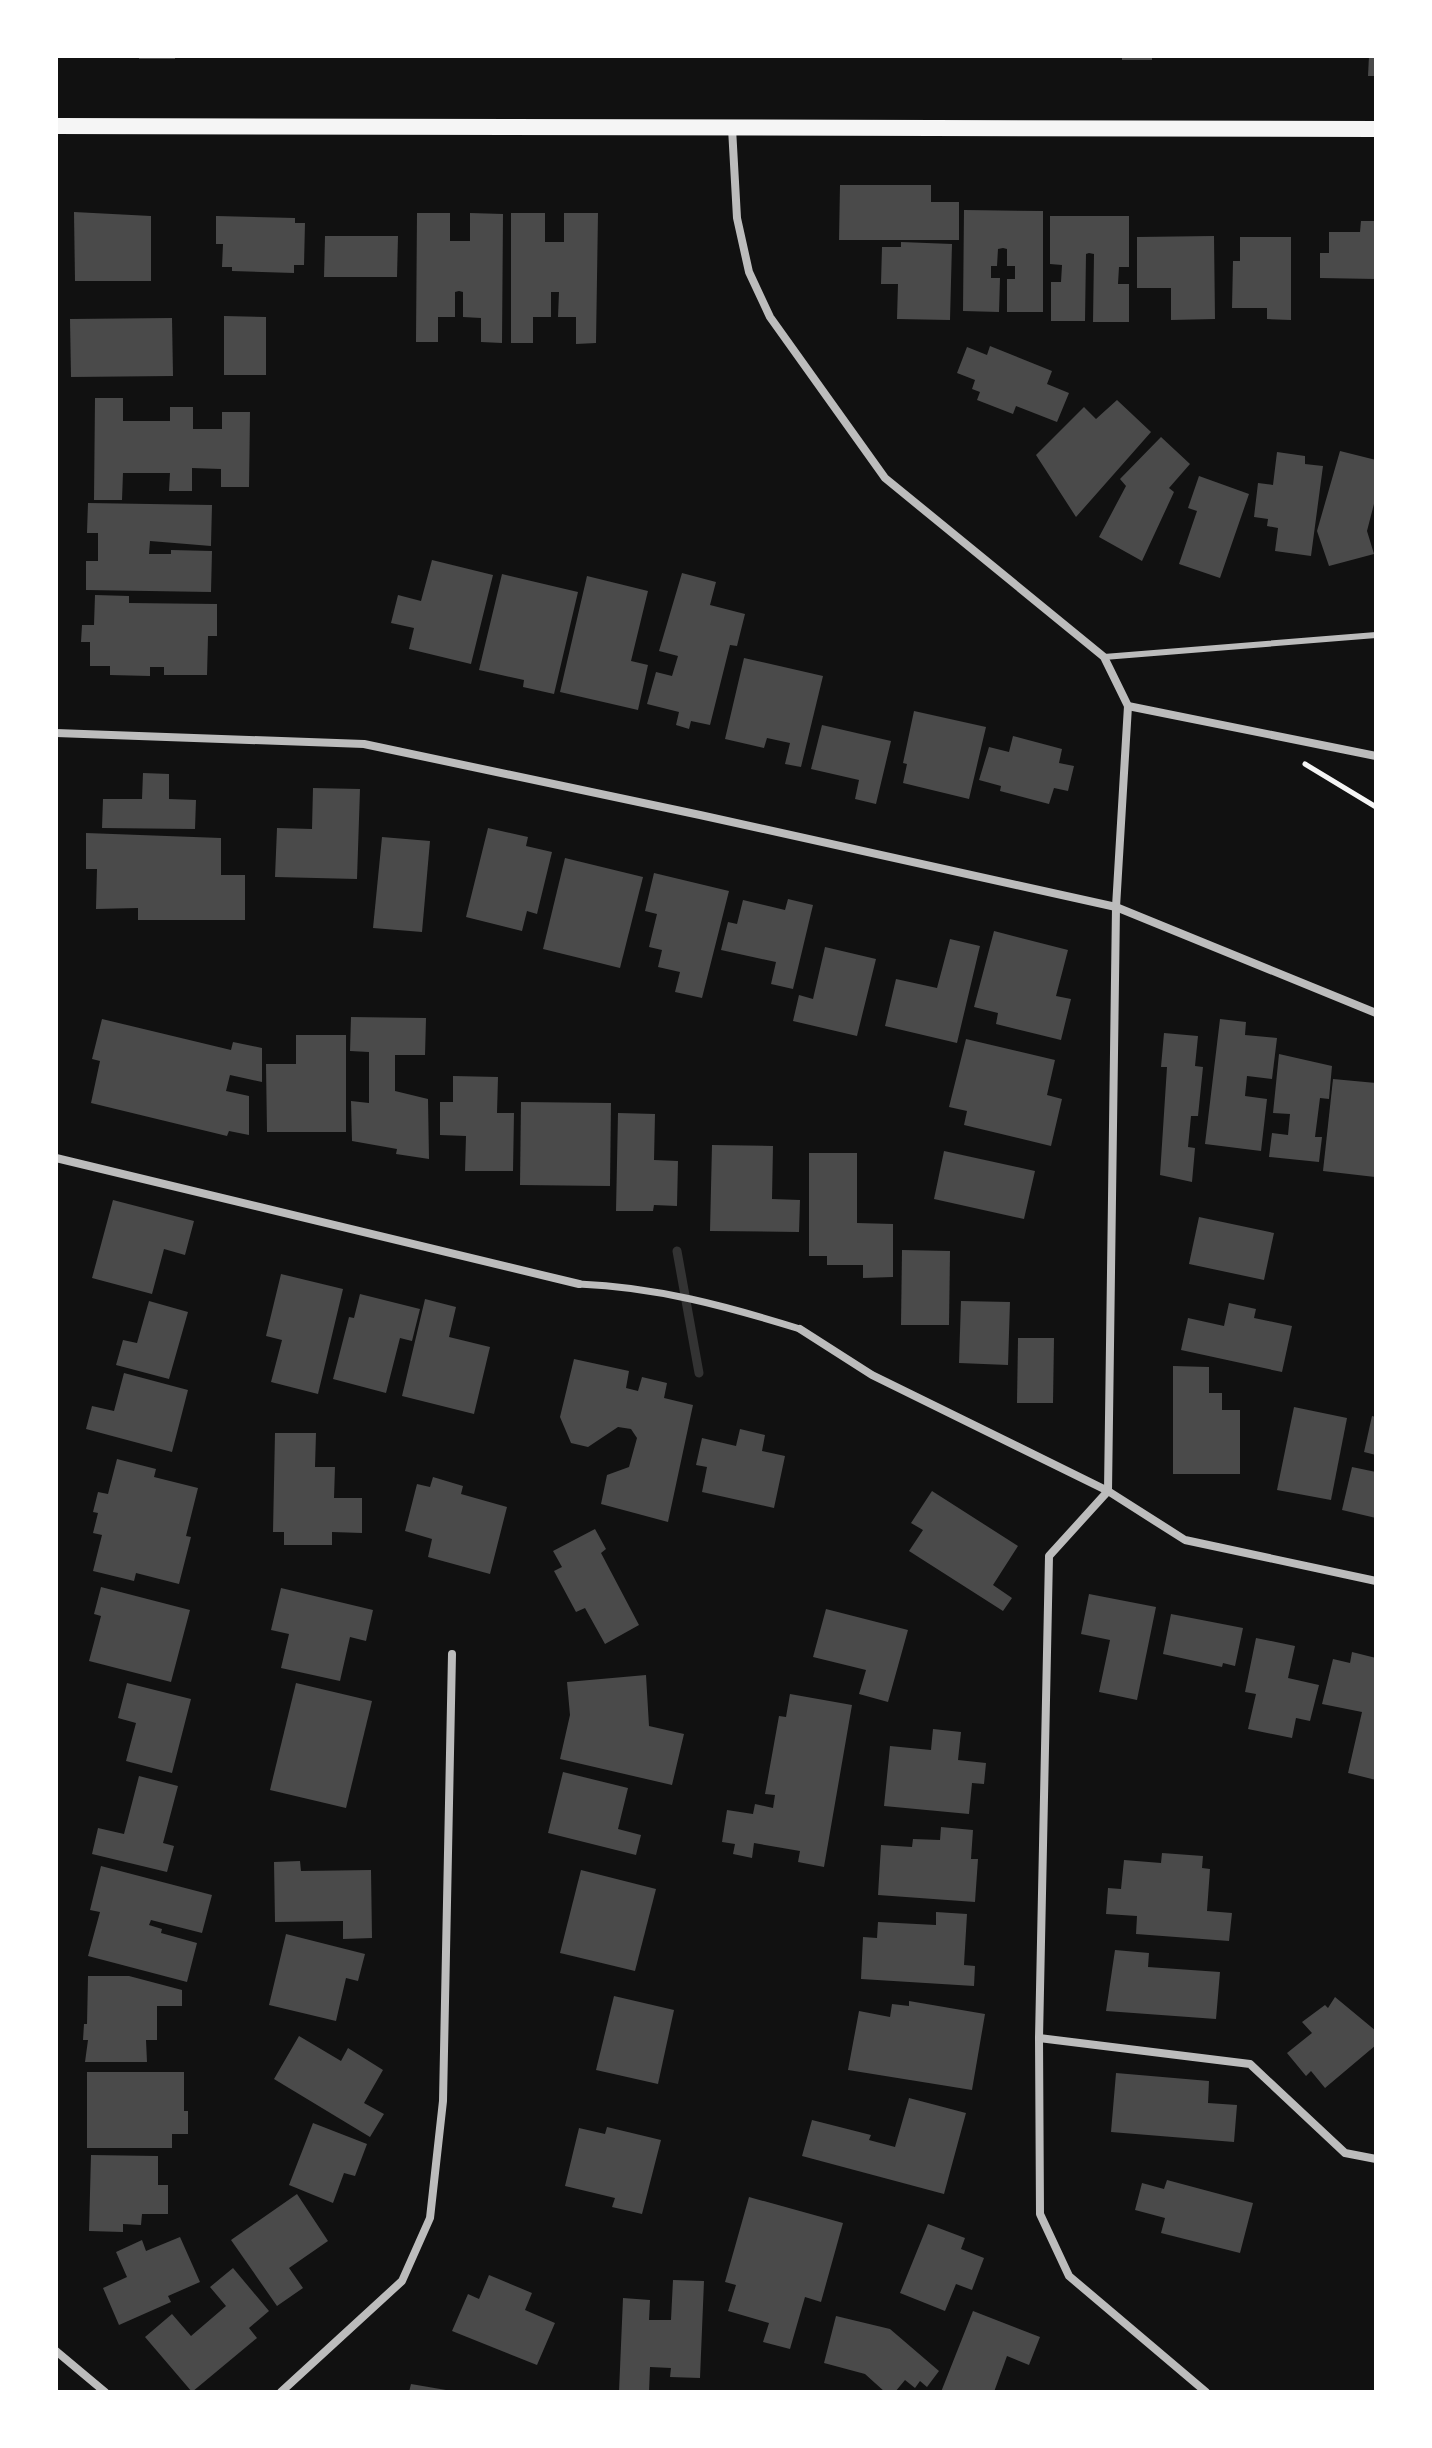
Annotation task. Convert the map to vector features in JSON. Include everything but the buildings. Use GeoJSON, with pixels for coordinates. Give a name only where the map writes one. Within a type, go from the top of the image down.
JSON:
{"type":"FeatureCollection","features":[{"type":"Feature","properties":{"kind":"main road"},"geometry":{"type":"LineString","coordinates":[[56,126],[1376,129]]}},
{"type":"Feature","properties":{"kind":"street"},"geometry":{"type":"LineString","coordinates":[[732,128],[737,218],[749,272],[770,317],[885,478],[1104,657],[1128,706],[1116,907],[1108,1491],[1049,1556],[1039,2038],[1040,2214],[1069,2276],[1206,2392]]}},
{"type":"Feature","properties":{"kind":"street"},"geometry":{"type":"LineString","coordinates":[[1128,706],[1376,756]]}},
{"type":"Feature","properties":{"kind":"street"},"geometry":{"type":"LineString","coordinates":[[56,733],[364,744],[1116,907],[1376,1013]]}},
{"type":"Feature","properties":{"kind":"street"},"geometry":{"type":"LineString","coordinates":[[56,1158],[579,1284],[637,1286],[707,1301],[800,1329],[872,1375],[1108,1491],[1185,1540],[1376,1581]]}},
{"type":"Feature","properties":{"kind":"street"},"geometry":{"type":"LineString","coordinates":[[281,2392],[402,2281],[430,2218],[443,2101],[452,1654]]}},
{"type":"Feature","properties":{"kind":"street"},"geometry":{"type":"LineString","coordinates":[[1039,2038],[1250,2064],[1345,2153],[1376,2159]]}},
{"type":"Feature","properties":{"kind":"street"},"geometry":{"type":"LineString","coordinates":[[56,2351],[105,2392]]}},
{"type":"Feature","properties":{"kind":"lane"},"geometry":{"type":"LineString","coordinates":[[1104,657],[1376,635]]}},
{"type":"Feature","properties":{"kind":"path"},"geometry":{"type":"LineString","coordinates":[[1298,759],[1376,807]]}},
{"type":"Feature","properties":{"kind":"waterway"},"geometry":{"type":"LineString","coordinates":[[677,1251],[699,1373]]}}]}
